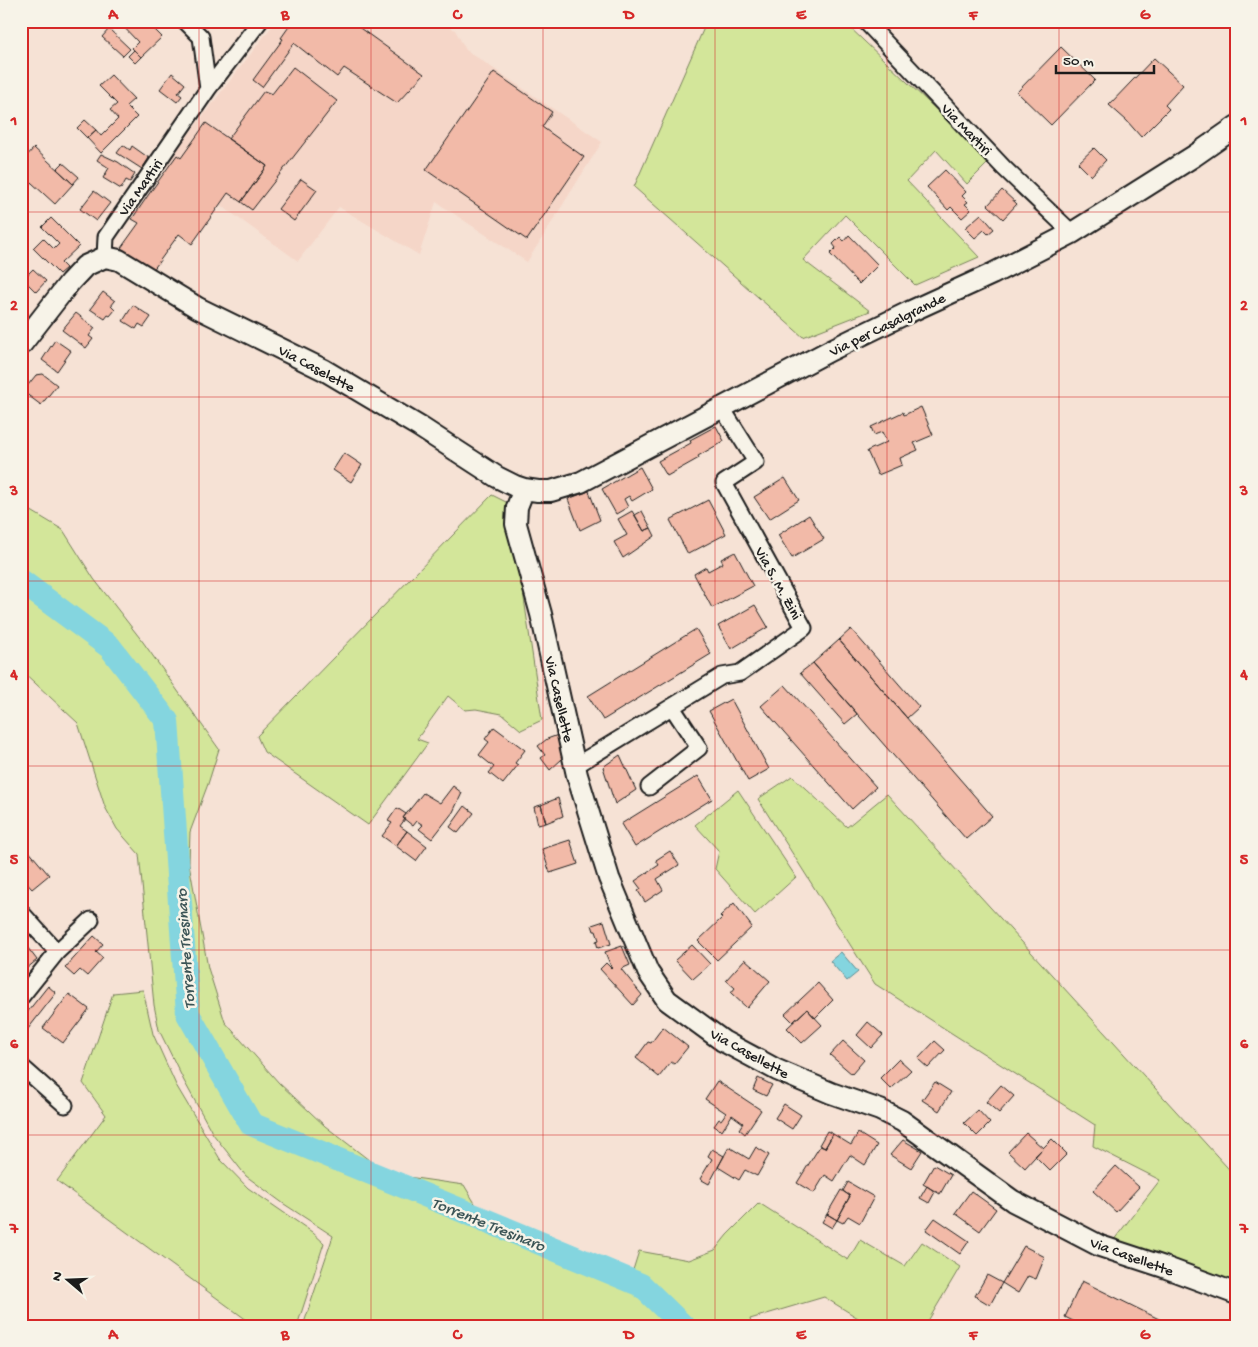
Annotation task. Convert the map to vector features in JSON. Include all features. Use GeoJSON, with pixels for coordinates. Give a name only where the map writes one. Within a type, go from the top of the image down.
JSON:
{"type":"FeatureCollection","features":[{"type":"Feature","properties":{"kind":"street"},"geometry":{"type":"LineString","coordinates":[[185,21],[201,37],[208,89]]}},
{"type":"Feature","properties":{"kind":"street","name":"Via Martiri"},"geometry":{"type":"LineString","coordinates":[[105,258],[106,237],[208,89],[260,21]]}},
{"type":"Feature","properties":{"kind":"street","name":"Via Martiri"},"geometry":{"type":"LineString","coordinates":[[865,21],[1004,168],[1072,233]]}},
{"type":"Feature","properties":{"kind":"street","name":"Via per Casalgrande"},"geometry":{"type":"LineString","coordinates":[[524,489],[551,491],[581,482],[831,350],[992,274],[1072,233],[1194,156],[1237,126]]}},
{"type":"Feature","properties":{"kind":"street"},"geometry":{"type":"LineString","coordinates":[[21,345],[70,282],[85,266],[105,258]]}},
{"type":"Feature","properties":{"kind":"street","name":"Via Caselette"},"geometry":{"type":"LineString","coordinates":[[105,258],[119,260],[198,308],[324,370],[420,427],[497,476],[524,489]]}},
{"type":"Feature","properties":{"kind":"street","name":"Via S. M. Zini"},"geometry":{"type":"LineString","coordinates":[[575,766],[722,676],[740,673],[804,628],[724,483],[756,462],[727,416]]}},
{"type":"Feature","properties":{"kind":"street","name":"Via Casellette"},"geometry":{"type":"LineString","coordinates":[[524,489],[517,507],[516,524],[540,614],[575,766],[609,878],[648,972],[667,1000],[723,1041],[777,1070],[831,1093],[880,1110],[902,1121],[1013,1201],[1100,1246],[1237,1294]]}},
{"type":"Feature","properties":{"kind":"street"},"geometry":{"type":"LineString","coordinates":[[649,787],[699,748],[672,707]]}},
{"type":"Feature","properties":{"kind":"street"},"geometry":{"type":"LineString","coordinates":[[21,912],[57,952]]}},
{"type":"Feature","properties":{"kind":"street"},"geometry":{"type":"LineString","coordinates":[[21,997],[57,952],[91,920]]}},
{"type":"Feature","properties":{"kind":"street"},"geometry":{"type":"LineString","coordinates":[[21,1066],[65,1105]]}},
{"type":"Feature","properties":{"kind":"shaded area"},"geometry":{"type":"Polygon","coordinates":[[[276,21],[440,21],[455,30],[466,50],[602,142],[527,262],[436,202],[419,255],[339,207],[298,261],[165,165],[276,21]]]}},
{"type":"Feature","properties":{"kind":"green space"},"geometry":{"type":"Polygon","coordinates":[[[707,21],[843,21],[990,161],[967,184],[936,150],[907,181],[979,257],[915,285],[845,215],[803,260],[870,311],[803,337],[634,187],[707,21]]]}},
{"type":"Feature","properties":{"kind":"green space"},"geometry":{"type":"Polygon","coordinates":[[[492,495],[510,504],[542,720],[521,730],[502,714],[476,709],[465,710],[448,696],[417,739],[428,743],[368,825],[264,752],[257,736],[492,495]]]}},
{"type":"Feature","properties":{"kind":"green space"},"geometry":{"type":"Polygon","coordinates":[[[21,502],[23,506],[63,530],[94,579],[143,642],[219,749],[190,832],[189,863],[208,968],[225,1022],[279,1083],[325,1126],[387,1174],[464,1185],[479,1210],[633,1270],[639,1251],[689,1260],[715,1250],[759,1203],[848,1260],[860,1240],[905,1266],[922,1242],[960,1267],[925,1326],[871,1326],[824,1297],[750,1319],[752,1326],[303,1326],[333,1236],[246,1176],[213,1134],[159,1030],[154,1005],[139,854],[117,829],[105,807],[78,723],[21,670],[21,502]]]}},
{"type":"Feature","properties":{"kind":"green space"},"geometry":{"type":"Polygon","coordinates":[[[792,776],[847,827],[887,794],[1237,1178],[1237,1284],[1113,1241],[1160,1180],[1093,1146],[1095,1125],[875,984],[758,799],[792,776]]]}},
{"type":"Feature","properties":{"kind":"green space"},"geometry":{"type":"Polygon","coordinates":[[[738,790],[796,877],[755,914],[715,869],[719,851],[695,825],[738,790]]]}},
{"type":"Feature","properties":{"kind":"green space"},"geometry":{"type":"Polygon","coordinates":[[[143,990],[153,1034],[176,1085],[220,1159],[248,1188],[312,1232],[324,1243],[297,1326],[255,1326],[57,1181],[106,1115],[83,1083],[113,993],[143,990]]]}},
{"type":"Feature","properties":{"kind":"water"},"geometry":{"type":"Polygon","coordinates":[[[841,952],[858,972],[847,981],[830,961],[841,952]]]}},
{"type":"Feature","properties":{"kind":"building"},"geometry":{"type":"Polygon","coordinates":[[[118,21],[137,21],[142,27],[147,22],[162,37],[141,57],[132,48],[138,42],[118,21]]]}},
{"type":"Feature","properties":{"kind":"building"},"geometry":{"type":"Polygon","coordinates":[[[293,21],[350,21],[424,74],[397,103],[344,68],[337,77],[294,43],[262,87],[253,80],[283,39],[281,38],[293,21]]]}},
{"type":"Feature","properties":{"kind":"building"},"geometry":{"type":"Polygon","coordinates":[[[109,29],[130,49],[123,56],[102,37],[109,29]]]}},
{"type":"Feature","properties":{"kind":"building"},"geometry":{"type":"Polygon","coordinates":[[[1061,47],[1095,80],[1051,125],[1017,92],[1061,47]]]}},
{"type":"Feature","properties":{"kind":"building"},"geometry":{"type":"Polygon","coordinates":[[[134,50],[141,57],[135,63],[128,56],[134,50]]]}},
{"type":"Feature","properties":{"kind":"building"},"geometry":{"type":"Polygon","coordinates":[[[1154,58],[1183,85],[1165,105],[1169,109],[1141,137],[1109,105],[1154,58]]]}},
{"type":"Feature","properties":{"kind":"building"},"geometry":{"type":"Polygon","coordinates":[[[293,67],[337,101],[252,210],[241,202],[267,166],[228,139],[264,91],[272,94],[293,67]]]}},
{"type":"Feature","properties":{"kind":"building"},"geometry":{"type":"Polygon","coordinates":[[[494,72],[552,112],[542,127],[584,157],[527,240],[426,170],[494,72]]]}},
{"type":"Feature","properties":{"kind":"building"},"geometry":{"type":"Polygon","coordinates":[[[172,73],[185,84],[178,93],[182,96],[177,102],[160,89],[172,73]]]}},
{"type":"Feature","properties":{"kind":"building"},"geometry":{"type":"Polygon","coordinates":[[[111,75],[134,99],[126,106],[137,117],[101,153],[87,138],[96,130],[101,136],[118,119],[110,110],[117,104],[99,86],[111,75]]]}},
{"type":"Feature","properties":{"kind":"building"},"geometry":{"type":"Polygon","coordinates":[[[85,120],[96,130],[87,138],[77,128],[85,120]]]}},
{"type":"Feature","properties":{"kind":"building"},"geometry":{"type":"Polygon","coordinates":[[[206,123],[267,166],[241,202],[228,193],[192,244],[179,234],[153,270],[121,248],[139,223],[132,219],[149,194],[177,155],[181,158],[206,123]]]}},
{"type":"Feature","properties":{"kind":"building"},"geometry":{"type":"Polygon","coordinates":[[[123,145],[130,150],[132,146],[149,158],[142,169],[117,153],[123,145]]]}},
{"type":"Feature","properties":{"kind":"building"},"geometry":{"type":"Polygon","coordinates":[[[34,148],[73,184],[55,204],[21,173],[21,162],[34,148]]]}},
{"type":"Feature","properties":{"kind":"building"},"geometry":{"type":"Polygon","coordinates":[[[1094,148],[1106,160],[1091,176],[1078,163],[1094,148]]]}},
{"type":"Feature","properties":{"kind":"building"},"geometry":{"type":"Polygon","coordinates":[[[101,154],[118,162],[135,174],[130,182],[126,180],[121,189],[103,178],[109,168],[97,160],[101,154]]]}},
{"type":"Feature","properties":{"kind":"building"},"geometry":{"type":"Polygon","coordinates":[[[63,163],[79,177],[73,184],[57,169],[63,163]]]}},
{"type":"Feature","properties":{"kind":"building"},"geometry":{"type":"Polygon","coordinates":[[[945,170],[966,192],[962,196],[968,202],[965,204],[971,210],[962,218],[951,207],[948,210],[927,187],[945,170]]]}},
{"type":"Feature","properties":{"kind":"building"},"geometry":{"type":"Polygon","coordinates":[[[301,179],[317,190],[294,221],[278,209],[301,179]]]}},
{"type":"Feature","properties":{"kind":"building"},"geometry":{"type":"Polygon","coordinates":[[[1002,190],[1017,204],[1003,219],[988,205],[1002,190]]]}},
{"type":"Feature","properties":{"kind":"building"},"geometry":{"type":"Polygon","coordinates":[[[94,191],[110,203],[96,221],[80,209],[94,191]]]}},
{"type":"Feature","properties":{"kind":"building"},"geometry":{"type":"Polygon","coordinates":[[[981,214],[994,229],[988,234],[984,230],[975,238],[965,228],[981,214]]]}},
{"type":"Feature","properties":{"kind":"building"},"geometry":{"type":"Polygon","coordinates":[[[51,218],[79,246],[61,263],[66,268],[59,274],[33,248],[43,238],[54,249],[59,244],[42,227],[51,218]]]}},
{"type":"Feature","properties":{"kind":"building"},"geometry":{"type":"Polygon","coordinates":[[[849,235],[878,265],[859,284],[830,254],[836,248],[833,244],[840,237],[844,241],[849,235]]]}},
{"type":"Feature","properties":{"kind":"building"},"geometry":{"type":"Polygon","coordinates":[[[33,269],[46,281],[36,292],[23,279],[33,269]]]}},
{"type":"Feature","properties":{"kind":"building"},"geometry":{"type":"Polygon","coordinates":[[[103,292],[115,301],[111,306],[115,310],[105,319],[90,309],[103,292]]]}},
{"type":"Feature","properties":{"kind":"building"},"geometry":{"type":"Polygon","coordinates":[[[133,305],[151,317],[144,327],[139,324],[136,329],[123,321],[133,305]]]}},
{"type":"Feature","properties":{"kind":"building"},"geometry":{"type":"Polygon","coordinates":[[[76,313],[95,328],[89,336],[93,339],[86,348],[62,330],[76,313]]]}},
{"type":"Feature","properties":{"kind":"building"},"geometry":{"type":"Polygon","coordinates":[[[55,340],[71,351],[57,371],[42,360],[55,340]]]}},
{"type":"Feature","properties":{"kind":"building"},"geometry":{"type":"Polygon","coordinates":[[[43,374],[57,385],[41,405],[21,390],[36,375],[43,374]]]}},
{"type":"Feature","properties":{"kind":"building"},"geometry":{"type":"Polygon","coordinates":[[[921,407],[933,435],[914,443],[918,450],[900,458],[902,465],[878,475],[867,451],[887,442],[882,432],[874,435],[871,427],[903,412],[904,415],[921,407]]]}},
{"type":"Feature","properties":{"kind":"building"},"geometry":{"type":"Polygon","coordinates":[[[716,426],[724,441],[667,476],[658,461],[691,443],[690,440],[716,426]]]}},
{"type":"Feature","properties":{"kind":"building"},"geometry":{"type":"Polygon","coordinates":[[[344,453],[362,465],[351,482],[333,470],[344,453]]]}},
{"type":"Feature","properties":{"kind":"building"},"geometry":{"type":"Polygon","coordinates":[[[640,467],[652,489],[632,501],[629,496],[624,499],[628,507],[616,514],[602,489],[640,467]]]}},
{"type":"Feature","properties":{"kind":"building"},"geometry":{"type":"Polygon","coordinates":[[[785,478],[799,500],[769,519],[754,497],[785,478]]]}},
{"type":"Feature","properties":{"kind":"building"},"geometry":{"type":"Polygon","coordinates":[[[589,491],[600,520],[580,530],[568,499],[589,491]]]}},
{"type":"Feature","properties":{"kind":"building"},"geometry":{"type":"Polygon","coordinates":[[[708,500],[726,534],[688,554],[670,520],[708,500]]]}},
{"type":"Feature","properties":{"kind":"building"},"geometry":{"type":"Polygon","coordinates":[[[632,511],[644,531],[651,528],[655,536],[623,558],[614,542],[627,535],[618,519],[632,511]]]}},
{"type":"Feature","properties":{"kind":"building"},"geometry":{"type":"Polygon","coordinates":[[[642,511],[651,528],[644,531],[635,515],[642,511]]]}},
{"type":"Feature","properties":{"kind":"building"},"geometry":{"type":"Polygon","coordinates":[[[809,515],[824,539],[792,558],[778,535],[809,515]]]}},
{"type":"Feature","properties":{"kind":"building"},"geometry":{"type":"Polygon","coordinates":[[[735,552],[753,586],[712,608],[694,574],[706,567],[708,571],[723,563],[721,559],[735,552]]]}},
{"type":"Feature","properties":{"kind":"building"},"geometry":{"type":"Polygon","coordinates":[[[755,605],[768,627],[731,649],[718,626],[755,605]]]}},
{"type":"Feature","properties":{"kind":"building"},"geometry":{"type":"Polygon","coordinates":[[[696,629],[711,654],[603,720],[588,696],[696,629]]]}},
{"type":"Feature","properties":{"kind":"building"},"geometry":{"type":"Polygon","coordinates":[[[851,629],[919,707],[907,718],[839,640],[851,629]]]}},
{"type":"Feature","properties":{"kind":"building"},"geometry":{"type":"Polygon","coordinates":[[[839,640],[992,816],[966,839],[813,663],[839,640]]]}},
{"type":"Feature","properties":{"kind":"building"},"geometry":{"type":"Polygon","coordinates":[[[813,663],[857,714],[845,724],[800,673],[813,663]]]}},
{"type":"Feature","properties":{"kind":"building"},"geometry":{"type":"Polygon","coordinates":[[[785,685],[876,787],[852,809],[761,706],[785,685]]]}},
{"type":"Feature","properties":{"kind":"building"},"geometry":{"type":"Polygon","coordinates":[[[731,699],[769,769],[748,781],[709,711],[731,699]]]}},
{"type":"Feature","properties":{"kind":"building"},"geometry":{"type":"Polygon","coordinates":[[[494,727],[525,750],[515,763],[518,765],[503,784],[489,773],[494,767],[479,755],[489,742],[485,739],[494,727]]]}},
{"type":"Feature","properties":{"kind":"building"},"geometry":{"type":"Polygon","coordinates":[[[558,735],[562,759],[550,770],[541,758],[545,755],[538,746],[547,739],[558,735]]]}},
{"type":"Feature","properties":{"kind":"building"},"geometry":{"type":"Polygon","coordinates":[[[620,755],[636,790],[615,804],[603,767],[620,755]]]}},
{"type":"Feature","properties":{"kind":"building"},"geometry":{"type":"Polygon","coordinates":[[[698,776],[712,799],[635,847],[621,824],[698,776]]]}},
{"type":"Feature","properties":{"kind":"building"},"geometry":{"type":"Polygon","coordinates":[[[453,786],[462,793],[453,812],[432,839],[419,829],[423,825],[417,821],[413,826],[403,818],[423,793],[440,803],[453,786]]]}},
{"type":"Feature","properties":{"kind":"building"},"geometry":{"type":"Polygon","coordinates":[[[558,798],[563,816],[546,823],[541,805],[558,798]]]}},
{"type":"Feature","properties":{"kind":"building"},"geometry":{"type":"Polygon","coordinates":[[[541,805],[546,823],[538,825],[534,807],[541,805]]]}},
{"type":"Feature","properties":{"kind":"building"},"geometry":{"type":"Polygon","coordinates":[[[465,806],[474,813],[458,833],[450,827],[465,806]]]}},
{"type":"Feature","properties":{"kind":"building"},"geometry":{"type":"Polygon","coordinates":[[[397,808],[406,814],[400,826],[407,831],[396,846],[382,836],[392,823],[388,821],[397,808]]]}},
{"type":"Feature","properties":{"kind":"building"},"geometry":{"type":"Polygon","coordinates":[[[407,831],[427,846],[416,861],[396,846],[407,831]]]}},
{"type":"Feature","properties":{"kind":"building"},"geometry":{"type":"Polygon","coordinates":[[[570,840],[578,864],[550,873],[542,849],[570,840]]]}},
{"type":"Feature","properties":{"kind":"building"},"geometry":{"type":"Polygon","coordinates":[[[27,849],[49,875],[32,889],[21,877],[21,854],[27,849]]]}},
{"type":"Feature","properties":{"kind":"building"},"geometry":{"type":"Polygon","coordinates":[[[670,851],[679,865],[657,879],[663,890],[645,902],[638,891],[641,889],[635,881],[659,865],[656,860],[670,851]]]}},
{"type":"Feature","properties":{"kind":"building"},"geometry":{"type":"Polygon","coordinates":[[[734,903],[752,927],[717,960],[698,941],[722,918],[720,916],[734,903]]]}},
{"type":"Feature","properties":{"kind":"building"},"geometry":{"type":"Polygon","coordinates":[[[604,921],[611,944],[598,948],[596,941],[599,940],[592,925],[604,921]]]}},
{"type":"Feature","properties":{"kind":"building"},"geometry":{"type":"Polygon","coordinates":[[[94,936],[103,944],[96,952],[103,958],[87,976],[80,970],[74,976],[65,968],[94,936]]]}},
{"type":"Feature","properties":{"kind":"building"},"geometry":{"type":"Polygon","coordinates":[[[21,939],[37,960],[21,973],[21,939]]]}},
{"type":"Feature","properties":{"kind":"building"},"geometry":{"type":"Polygon","coordinates":[[[692,945],[710,964],[693,979],[675,960],[692,945]]]}},
{"type":"Feature","properties":{"kind":"building"},"geometry":{"type":"Polygon","coordinates":[[[622,946],[630,965],[621,969],[642,995],[633,1005],[600,969],[606,963],[612,969],[605,952],[622,946]]]}},
{"type":"Feature","properties":{"kind":"building"},"geometry":{"type":"Polygon","coordinates":[[[745,959],[770,981],[747,1008],[731,993],[735,988],[726,980],[745,959]]]}},
{"type":"Feature","properties":{"kind":"building"},"geometry":{"type":"Polygon","coordinates":[[[818,983],[833,1000],[815,1018],[807,1009],[793,1022],[785,1014],[818,983]]]}},
{"type":"Feature","properties":{"kind":"building"},"geometry":{"type":"Polygon","coordinates":[[[48,986],[56,993],[24,1034],[21,1032],[21,1020],[48,986]]]}},
{"type":"Feature","properties":{"kind":"building"},"geometry":{"type":"Polygon","coordinates":[[[69,994],[89,1009],[63,1043],[43,1028],[69,994]]]}},
{"type":"Feature","properties":{"kind":"building"},"geometry":{"type":"Polygon","coordinates":[[[807,1009],[822,1025],[802,1043],[787,1028],[807,1009]]]}},
{"type":"Feature","properties":{"kind":"building"},"geometry":{"type":"Polygon","coordinates":[[[868,1022],[883,1035],[871,1048],[857,1035],[868,1022]]]}},
{"type":"Feature","properties":{"kind":"building"},"geometry":{"type":"Polygon","coordinates":[[[663,1027],[688,1047],[674,1064],[671,1062],[659,1077],[636,1058],[663,1027]]]}},
{"type":"Feature","properties":{"kind":"building"},"geometry":{"type":"Polygon","coordinates":[[[843,1041],[864,1060],[852,1074],[830,1055],[843,1041]]]}},
{"type":"Feature","properties":{"kind":"building"},"geometry":{"type":"Polygon","coordinates":[[[935,1041],[945,1050],[928,1068],[918,1059],[935,1041]]]}},
{"type":"Feature","properties":{"kind":"building"},"geometry":{"type":"Polygon","coordinates":[[[899,1059],[911,1070],[891,1089],[880,1078],[899,1059]]]}},
{"type":"Feature","properties":{"kind":"building"},"geometry":{"type":"Polygon","coordinates":[[[758,1078],[772,1085],[766,1096],[753,1090],[758,1078]]]}},
{"type":"Feature","properties":{"kind":"building"},"geometry":{"type":"Polygon","coordinates":[[[717,1081],[761,1110],[745,1134],[739,1129],[743,1123],[732,1115],[722,1131],[714,1126],[726,1113],[705,1099],[717,1081]]]}},
{"type":"Feature","properties":{"kind":"building"},"geometry":{"type":"Polygon","coordinates":[[[935,1082],[951,1092],[939,1111],[922,1100],[935,1082]]]}},
{"type":"Feature","properties":{"kind":"building"},"geometry":{"type":"Polygon","coordinates":[[[1001,1085],[1014,1096],[999,1113],[986,1102],[1001,1085]]]}},
{"type":"Feature","properties":{"kind":"building"},"geometry":{"type":"Polygon","coordinates":[[[784,1104],[801,1115],[792,1129],[775,1118],[784,1104]]]}},
{"type":"Feature","properties":{"kind":"building"},"geometry":{"type":"Polygon","coordinates":[[[978,1110],[990,1123],[977,1136],[964,1123],[978,1110]]]}},
{"type":"Feature","properties":{"kind":"building"},"geometry":{"type":"Polygon","coordinates":[[[827,1131],[833,1134],[825,1148],[819,1145],[827,1131]]]}},
{"type":"Feature","properties":{"kind":"building"},"geometry":{"type":"Polygon","coordinates":[[[858,1133],[877,1145],[865,1165],[850,1155],[834,1181],[825,1175],[814,1193],[797,1183],[820,1146],[825,1148],[833,1134],[851,1145],[858,1133]]]}},
{"type":"Feature","properties":{"kind":"building"},"geometry":{"type":"Polygon","coordinates":[[[1026,1133],[1043,1148],[1025,1168],[1008,1152],[1026,1133]]]}},
{"type":"Feature","properties":{"kind":"building"},"geometry":{"type":"Polygon","coordinates":[[[1052,1139],[1067,1154],[1050,1171],[1035,1156],[1052,1139]]]}},
{"type":"Feature","properties":{"kind":"building"},"geometry":{"type":"Polygon","coordinates":[[[903,1140],[922,1151],[911,1168],[890,1155],[903,1140]]]}},
{"type":"Feature","properties":{"kind":"building"},"geometry":{"type":"Polygon","coordinates":[[[729,1147],[749,1159],[756,1147],[769,1155],[757,1176],[745,1170],[739,1180],[718,1167],[729,1147]]]}},
{"type":"Feature","properties":{"kind":"building"},"geometry":{"type":"Polygon","coordinates":[[[712,1149],[724,1156],[709,1184],[700,1179],[712,1159],[708,1156],[712,1149]]]}},
{"type":"Feature","properties":{"kind":"building"},"geometry":{"type":"Polygon","coordinates":[[[934,1165],[951,1175],[940,1194],[923,1184],[934,1165]]]}},
{"type":"Feature","properties":{"kind":"building"},"geometry":{"type":"Polygon","coordinates":[[[1116,1166],[1139,1187],[1116,1212],[1093,1191],[1116,1166]]]}},
{"type":"Feature","properties":{"kind":"building"},"geometry":{"type":"Polygon","coordinates":[[[848,1182],[874,1197],[860,1223],[848,1216],[843,1223],[837,1220],[850,1196],[843,1191],[848,1182]]]}},
{"type":"Feature","properties":{"kind":"building"},"geometry":{"type":"Polygon","coordinates":[[[927,1186],[935,1192],[929,1203],[920,1198],[927,1186]]]}},
{"type":"Feature","properties":{"kind":"building"},"geometry":{"type":"Polygon","coordinates":[[[841,1190],[850,1196],[837,1220],[827,1214],[841,1190]]]}},
{"type":"Feature","properties":{"kind":"building"},"geometry":{"type":"Polygon","coordinates":[[[971,1191],[996,1209],[980,1231],[955,1213],[971,1191]]]}},
{"type":"Feature","properties":{"kind":"building"},"geometry":{"type":"Polygon","coordinates":[[[827,1214],[837,1220],[832,1228],[822,1222],[827,1214]]]}},
{"type":"Feature","properties":{"kind":"building"},"geometry":{"type":"Polygon","coordinates":[[[935,1218],[969,1241],[960,1254],[926,1230],[935,1218]]]}},
{"type":"Feature","properties":{"kind":"building"},"geometry":{"type":"Polygon","coordinates":[[[1024,1246],[1045,1257],[1036,1279],[1028,1276],[1018,1293],[1002,1283],[1024,1246]]]}},
{"type":"Feature","properties":{"kind":"building"},"geometry":{"type":"Polygon","coordinates":[[[987,1275],[1002,1283],[990,1305],[975,1296],[987,1275]]]}},
{"type":"Feature","properties":{"kind":"building"},"geometry":{"type":"Polygon","coordinates":[[[1082,1281],[1165,1322],[1163,1326],[1083,1326],[1065,1317],[1082,1281]]]}},
{"type":"Feature","properties":{"kind":"waterway","name":"Torrente Tresinaro"},"geometry":{"type":"LineString","coordinates":[[21,581],[110,647],[167,721],[188,1014],[251,1124],[641,1285],[683,1326]]}}]}
